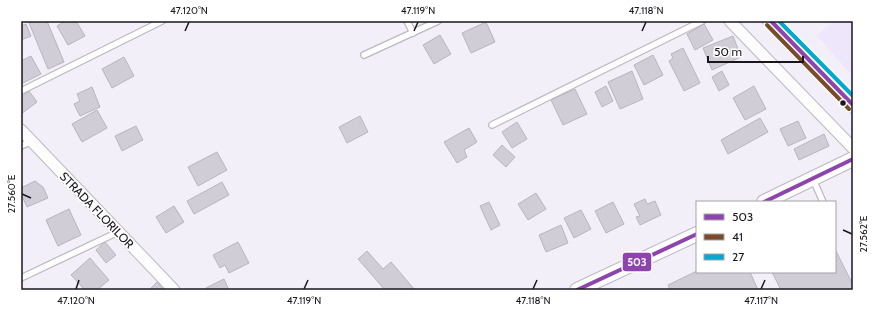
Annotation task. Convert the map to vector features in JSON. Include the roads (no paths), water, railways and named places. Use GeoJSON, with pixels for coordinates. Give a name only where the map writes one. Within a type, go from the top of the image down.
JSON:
{"type":"FeatureCollection","features":[{"type":"Feature","properties":{"kind":"main road"},"geometry":{"type":"LineString","coordinates":[[771,21],[853,105]]}},
{"type":"Feature","properties":{"kind":"street"},"geometry":{"type":"LineString","coordinates":[[735,24],[853,148]]}},
{"type":"Feature","properties":{"kind":"street","name":"STRADA FLORILOR"},"geometry":{"type":"LineString","coordinates":[[21,130],[174,290]]}},
{"type":"Feature","properties":{"kind":"street"},"geometry":{"type":"LineString","coordinates":[[766,201],[853,158]]}},
{"type":"Feature","properties":{"kind":"street"},"geometry":{"type":"LineString","coordinates":[[576,290],[696,234]]}},
{"type":"Feature","properties":{"kind":"lane"},"geometry":{"type":"LineString","coordinates":[[21,90],[162,21]]}},
{"type":"Feature","properties":{"kind":"lane"},"geometry":{"type":"LineString","coordinates":[[407,21],[413,33]]}},
{"type":"Feature","properties":{"kind":"lane"},"geometry":{"type":"LineString","coordinates":[[364,56],[438,21]]}},
{"type":"Feature","properties":{"kind":"lane"},"geometry":{"type":"LineString","coordinates":[[492,125],[702,21]]}},
{"type":"Feature","properties":{"kind":"lane"},"geometry":{"type":"LineString","coordinates":[[21,146],[32,141]]}},
{"type":"Feature","properties":{"kind":"lane"},"geometry":{"type":"LineString","coordinates":[[812,179],[823,201]]}},
{"type":"Feature","properties":{"kind":"lane"},"geometry":{"type":"LineString","coordinates":[[21,278],[118,232]]}}]}
